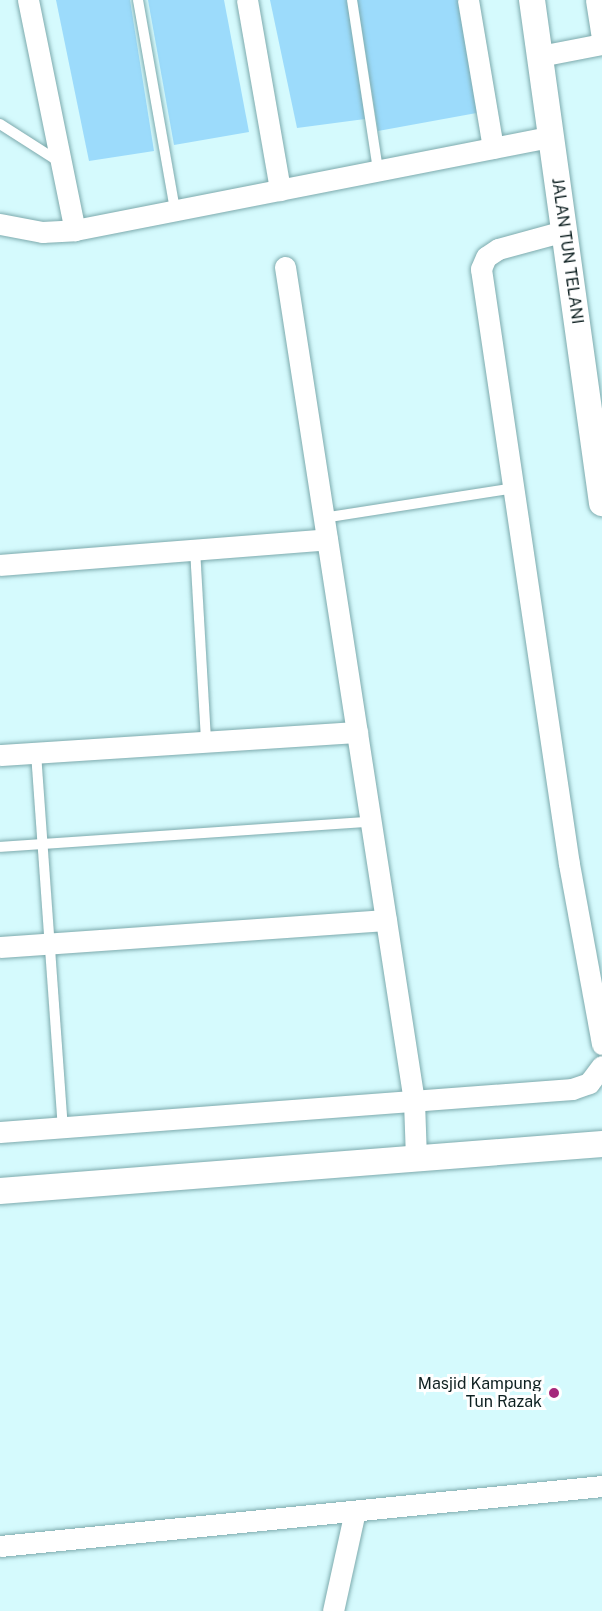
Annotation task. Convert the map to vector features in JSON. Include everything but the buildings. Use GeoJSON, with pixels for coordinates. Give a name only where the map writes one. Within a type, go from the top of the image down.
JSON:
{"type":"FeatureCollection","features":[{"type":"Feature","properties":{"kind":"street"},"geometry":{"type":"LineString","coordinates":[[28,0],[75,230]]}},
{"type":"Feature","properties":{"kind":"street"},"geometry":{"type":"LineString","coordinates":[[247,0],[280,190]]}},
{"type":"Feature","properties":{"kind":"street"},"geometry":{"type":"LineString","coordinates":[[468,0],[494,148]]}},
{"type":"Feature","properties":{"kind":"street","name":"JALAN TUN TELANI"},"geometry":{"type":"LineString","coordinates":[[532,0],[602,502]]}},
{"type":"Feature","properties":{"kind":"street"},"geometry":{"type":"LineString","coordinates":[[596,0],[602,39]]}},
{"type":"Feature","properties":{"kind":"street"},"geometry":{"type":"LineString","coordinates":[[540,56],[602,44]]}},
{"type":"Feature","properties":{"kind":"street"},"geometry":{"type":"LineString","coordinates":[[0,224],[42,232],[75,230],[551,137]]}},
{"type":"Feature","properties":{"kind":"street"},"geometry":{"type":"LineString","coordinates":[[564,231],[498,249],[486,257],[481,270],[569,864],[602,1044]]}},
{"type":"Feature","properties":{"kind":"street"},"geometry":{"type":"LineString","coordinates":[[285,267],[414,1101],[416,1159]]}},
{"type":"Feature","properties":{"kind":"street"},"geometry":{"type":"LineString","coordinates":[[0,564],[327,539]]}},
{"type":"Feature","properties":{"kind":"street"},"geometry":{"type":"LineString","coordinates":[[0,755],[357,732]]}},
{"type":"Feature","properties":{"kind":"street"},"geometry":{"type":"LineString","coordinates":[[0,947],[386,920]]}},
{"type":"Feature","properties":{"kind":"street"},"geometry":{"type":"LineString","coordinates":[[0,1132],[572,1089],[589,1083],[602,1066]]}},
{"type":"Feature","properties":{"kind":"street"},"geometry":{"type":"LineString","coordinates":[[0,1191],[602,1144]]}},
{"type":"Feature","properties":{"kind":"street"},"geometry":{"type":"LineString","coordinates":[[0,1546],[602,1486]]}},
{"type":"Feature","properties":{"kind":"street"},"geometry":{"type":"LineString","coordinates":[[333,1611],[355,1511]]}},
{"type":"Feature","properties":{"kind":"lane"},"geometry":{"type":"LineString","coordinates":[[138,0],[175,210]]}},
{"type":"Feature","properties":{"kind":"lane"},"geometry":{"type":"LineString","coordinates":[[352,0],[378,170]]}},
{"type":"Feature","properties":{"kind":"lane"},"geometry":{"type":"LineString","coordinates":[[0,124],[61,163]]}},
{"type":"Feature","properties":{"kind":"lane"},"geometry":{"type":"LineString","coordinates":[[323,518],[515,488]]}},
{"type":"Feature","properties":{"kind":"lane"},"geometry":{"type":"LineString","coordinates":[[195,549],[206,742]]}},
{"type":"Feature","properties":{"kind":"lane"},"geometry":{"type":"LineString","coordinates":[[36,753],[63,1127]]}},
{"type":"Feature","properties":{"kind":"lane"},"geometry":{"type":"LineString","coordinates":[[0,847],[370,822]]}},
{"type":"Feature","properties":{"kind":"place","name":"Masjid Kampung Tun Razak"},"geometry":{"type":"Point","coordinates":[554,1393]}}]}
